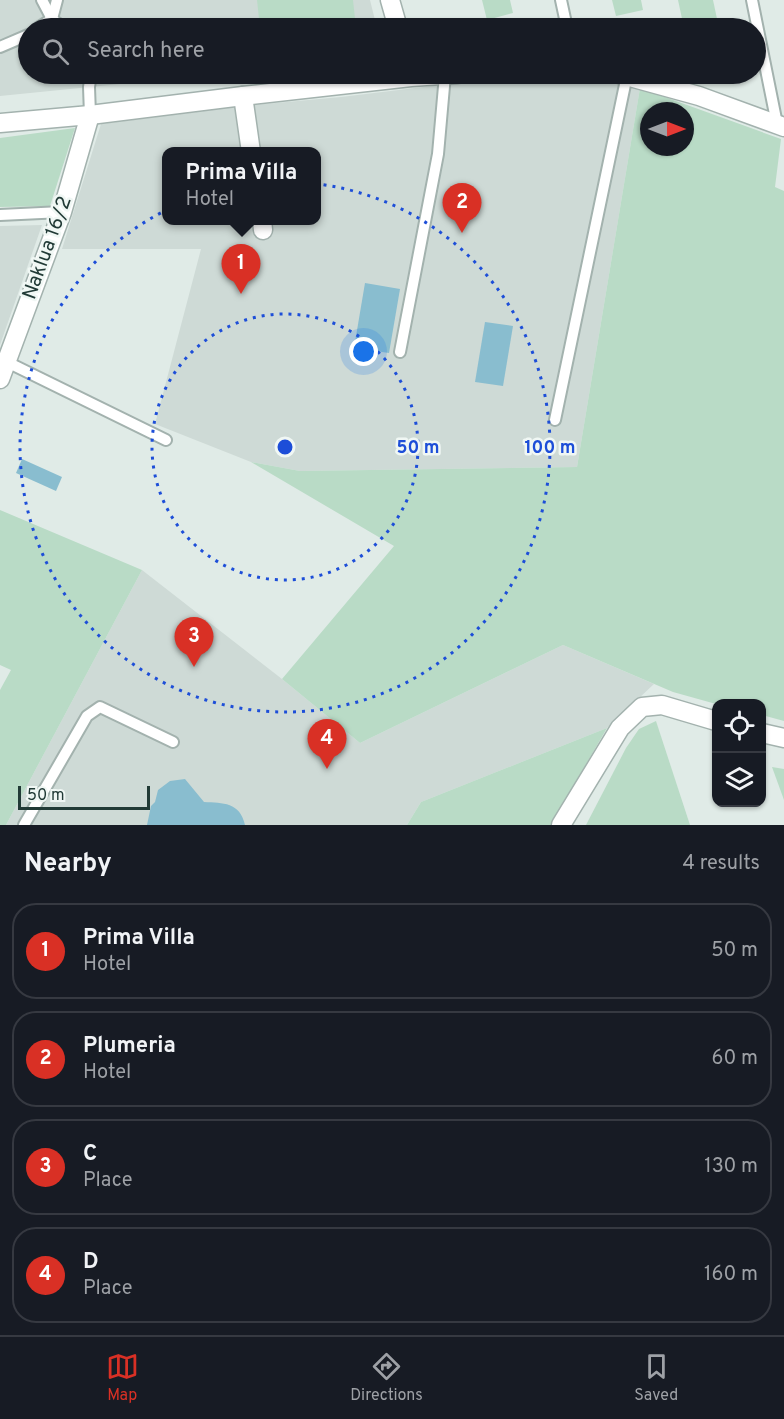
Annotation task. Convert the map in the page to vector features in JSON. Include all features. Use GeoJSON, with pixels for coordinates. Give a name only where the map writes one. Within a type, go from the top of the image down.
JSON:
{"type":"FeatureCollection","features":[{"type":"Feature","properties":{"kind":"street"},"geometry":{"type":"LineString","coordinates":[[390,0],[395,18]]}},
{"type":"Feature","properties":{"kind":"street"},"geometry":{"type":"LineString","coordinates":[[0,123],[90,115],[338,84]]}},
{"type":"Feature","properties":{"kind":"street"},"geometry":{"type":"LineString","coordinates":[[658,84],[699,96],[781,126]]}},
{"type":"Feature","properties":{"kind":"street"},"geometry":{"type":"LineString","coordinates":[[243,96],[250,147]]}},
{"type":"Feature","properties":{"kind":"street","name":"Naklua 16/2"},"geometry":{"type":"LineString","coordinates":[[0,379],[62,212],[90,115]]}},
{"type":"Feature","properties":{"kind":"street"},"geometry":{"type":"LineString","coordinates":[[561,825],[621,728],[642,707],[662,705],[712,720]]}},
{"type":"Feature","properties":{"kind":"street"},"geometry":{"type":"LineString","coordinates":[[766,734],[784,738]]}},
{"type":"Feature","properties":{"kind":"lane"},"geometry":{"type":"LineString","coordinates":[[42,0],[51,18]]}},
{"type":"Feature","properties":{"kind":"lane"},"geometry":{"type":"LineString","coordinates":[[52,18],[57,0]]}},
{"type":"Feature","properties":{"kind":"lane"},"geometry":{"type":"LineString","coordinates":[[561,0],[565,18]]}},
{"type":"Feature","properties":{"kind":"lane"},"geometry":{"type":"LineString","coordinates":[[752,0],[756,18]]}},
{"type":"Feature","properties":{"kind":"lane"},"geometry":{"type":"LineString","coordinates":[[0,48],[18,40]]}},
{"type":"Feature","properties":{"kind":"lane"},"geometry":{"type":"LineString","coordinates":[[766,61],[781,126]]}},
{"type":"Feature","properties":{"kind":"lane"},"geometry":{"type":"LineString","coordinates":[[89,84],[90,115]]}},
{"type":"Feature","properties":{"kind":"lane"},"geometry":{"type":"LineString","coordinates":[[400,352],[449,84]]}},
{"type":"Feature","properties":{"kind":"lane"},"geometry":{"type":"LineString","coordinates":[[555,420],[621,84]]}},
{"type":"Feature","properties":{"kind":"lane"},"geometry":{"type":"LineString","coordinates":[[0,215],[62,212]]}},
{"type":"Feature","properties":{"kind":"lane"},"geometry":{"type":"LineString","coordinates":[[7,362],[166,440]]}},
{"type":"Feature","properties":{"kind":"lane"},"geometry":{"type":"LineString","coordinates":[[24,825],[87,716],[100,707],[173,742]]}},
{"type":"Feature","properties":{"kind":"shaded area"},"geometry":{"type":"Polygon","coordinates":[[[0,0],[370,0],[374,18],[18,18],[18,84],[120,84],[0,96],[0,0]]]}},
{"type":"Feature","properties":{"kind":"shaded area"},"geometry":{"type":"Polygon","coordinates":[[[448,84],[622,84],[640,88],[577,467],[300,471],[251,462],[155,424],[201,249],[62,249],[101,124],[448,84]]]}},
{"type":"Feature","properties":{"kind":"shaded area"},"geometry":{"type":"Polygon","coordinates":[[[42,225],[0,345],[0,226],[42,225]]]}},
{"type":"Feature","properties":{"kind":"shaded area"},"geometry":{"type":"Polygon","coordinates":[[[142,570],[360,743],[563,645],[654,684],[607,728],[421,802],[407,825],[6,825],[142,570]]]}},
{"type":"Feature","properties":{"kind":"green space"},"geometry":{"type":"Polygon","coordinates":[[[257,0],[353,0],[355,18],[259,18],[257,0]]]}},
{"type":"Feature","properties":{"kind":"green space"},"geometry":{"type":"Polygon","coordinates":[[[482,0],[510,0],[513,13],[486,18],[482,0]]]}},
{"type":"Feature","properties":{"kind":"green space"},"geometry":{"type":"Polygon","coordinates":[[[612,0],[641,0],[643,10],[616,16],[612,0]]]}},
{"type":"Feature","properties":{"kind":"green space"},"geometry":{"type":"Polygon","coordinates":[[[678,0],[713,0],[717,18],[682,18],[678,0]]]}},
{"type":"Feature","properties":{"kind":"green space"},"geometry":{"type":"Polygon","coordinates":[[[640,88],[679,102],[640,102],[640,156],[694,156],[694,108],[781,139],[775,187],[784,191],[784,721],[766,716],[766,699],[712,699],[712,703],[673,692],[563,645],[360,743],[282,679],[394,546],[251,462],[300,471],[577,467],[640,88]]]}},
{"type":"Feature","properties":{"kind":"green space"},"geometry":{"type":"Polygon","coordinates":[[[75,128],[50,206],[0,207],[0,138],[75,128]]]}},
{"type":"Feature","properties":{"kind":"green space"},"geometry":{"type":"Polygon","coordinates":[[[0,510],[142,570],[6,825],[0,825],[0,690],[11,670],[0,665],[0,510]]]}},
{"type":"Feature","properties":{"kind":"green space"},"geometry":{"type":"Polygon","coordinates":[[[656,721],[690,825],[586,825],[626,748],[639,729],[656,721]]]}},
{"type":"Feature","properties":{"kind":"green space"},"geometry":{"type":"Polygon","coordinates":[[[607,728],[551,825],[407,825],[421,802],[607,728]]]}},
{"type":"Feature","properties":{"kind":"green space"},"geometry":{"type":"Polygon","coordinates":[[[772,767],[784,769],[784,800],[772,767]]]}},
{"type":"Feature","properties":{"kind":"water"},"geometry":{"type":"Polygon","coordinates":[[[365,283],[400,289],[389,353],[354,348],[365,283]]]}},
{"type":"Feature","properties":{"kind":"water"},"geometry":{"type":"Polygon","coordinates":[[[485,322],[513,326],[503,386],[475,382],[485,322]]]}},
{"type":"Feature","properties":{"kind":"water"},"geometry":{"type":"Polygon","coordinates":[[[22,459],[62,477],[56,491],[16,473],[22,459]]]}},
{"type":"Feature","properties":{"kind":"water"},"geometry":{"type":"Polygon","coordinates":[[[185,779],[204,802],[230,805],[235,808],[243,817],[245,825],[147,825],[151,806],[155,802],[158,790],[170,781],[185,779]]]}},
{"type":"Feature","properties":{"kind":"place","name":"Plumeria"},"geometry":{"type":"Point","coordinates":[462,233]}},
{"type":"Feature","properties":{"kind":"place","name":"Prima Villa"},"geometry":{"type":"Point","coordinates":[241,294]}},
{"type":"Feature","properties":{"kind":"place","name":"C"},"geometry":{"type":"Point","coordinates":[194,667]}},
{"type":"Feature","properties":{"kind":"place","name":"D"},"geometry":{"type":"Point","coordinates":[327,769]}}]}
